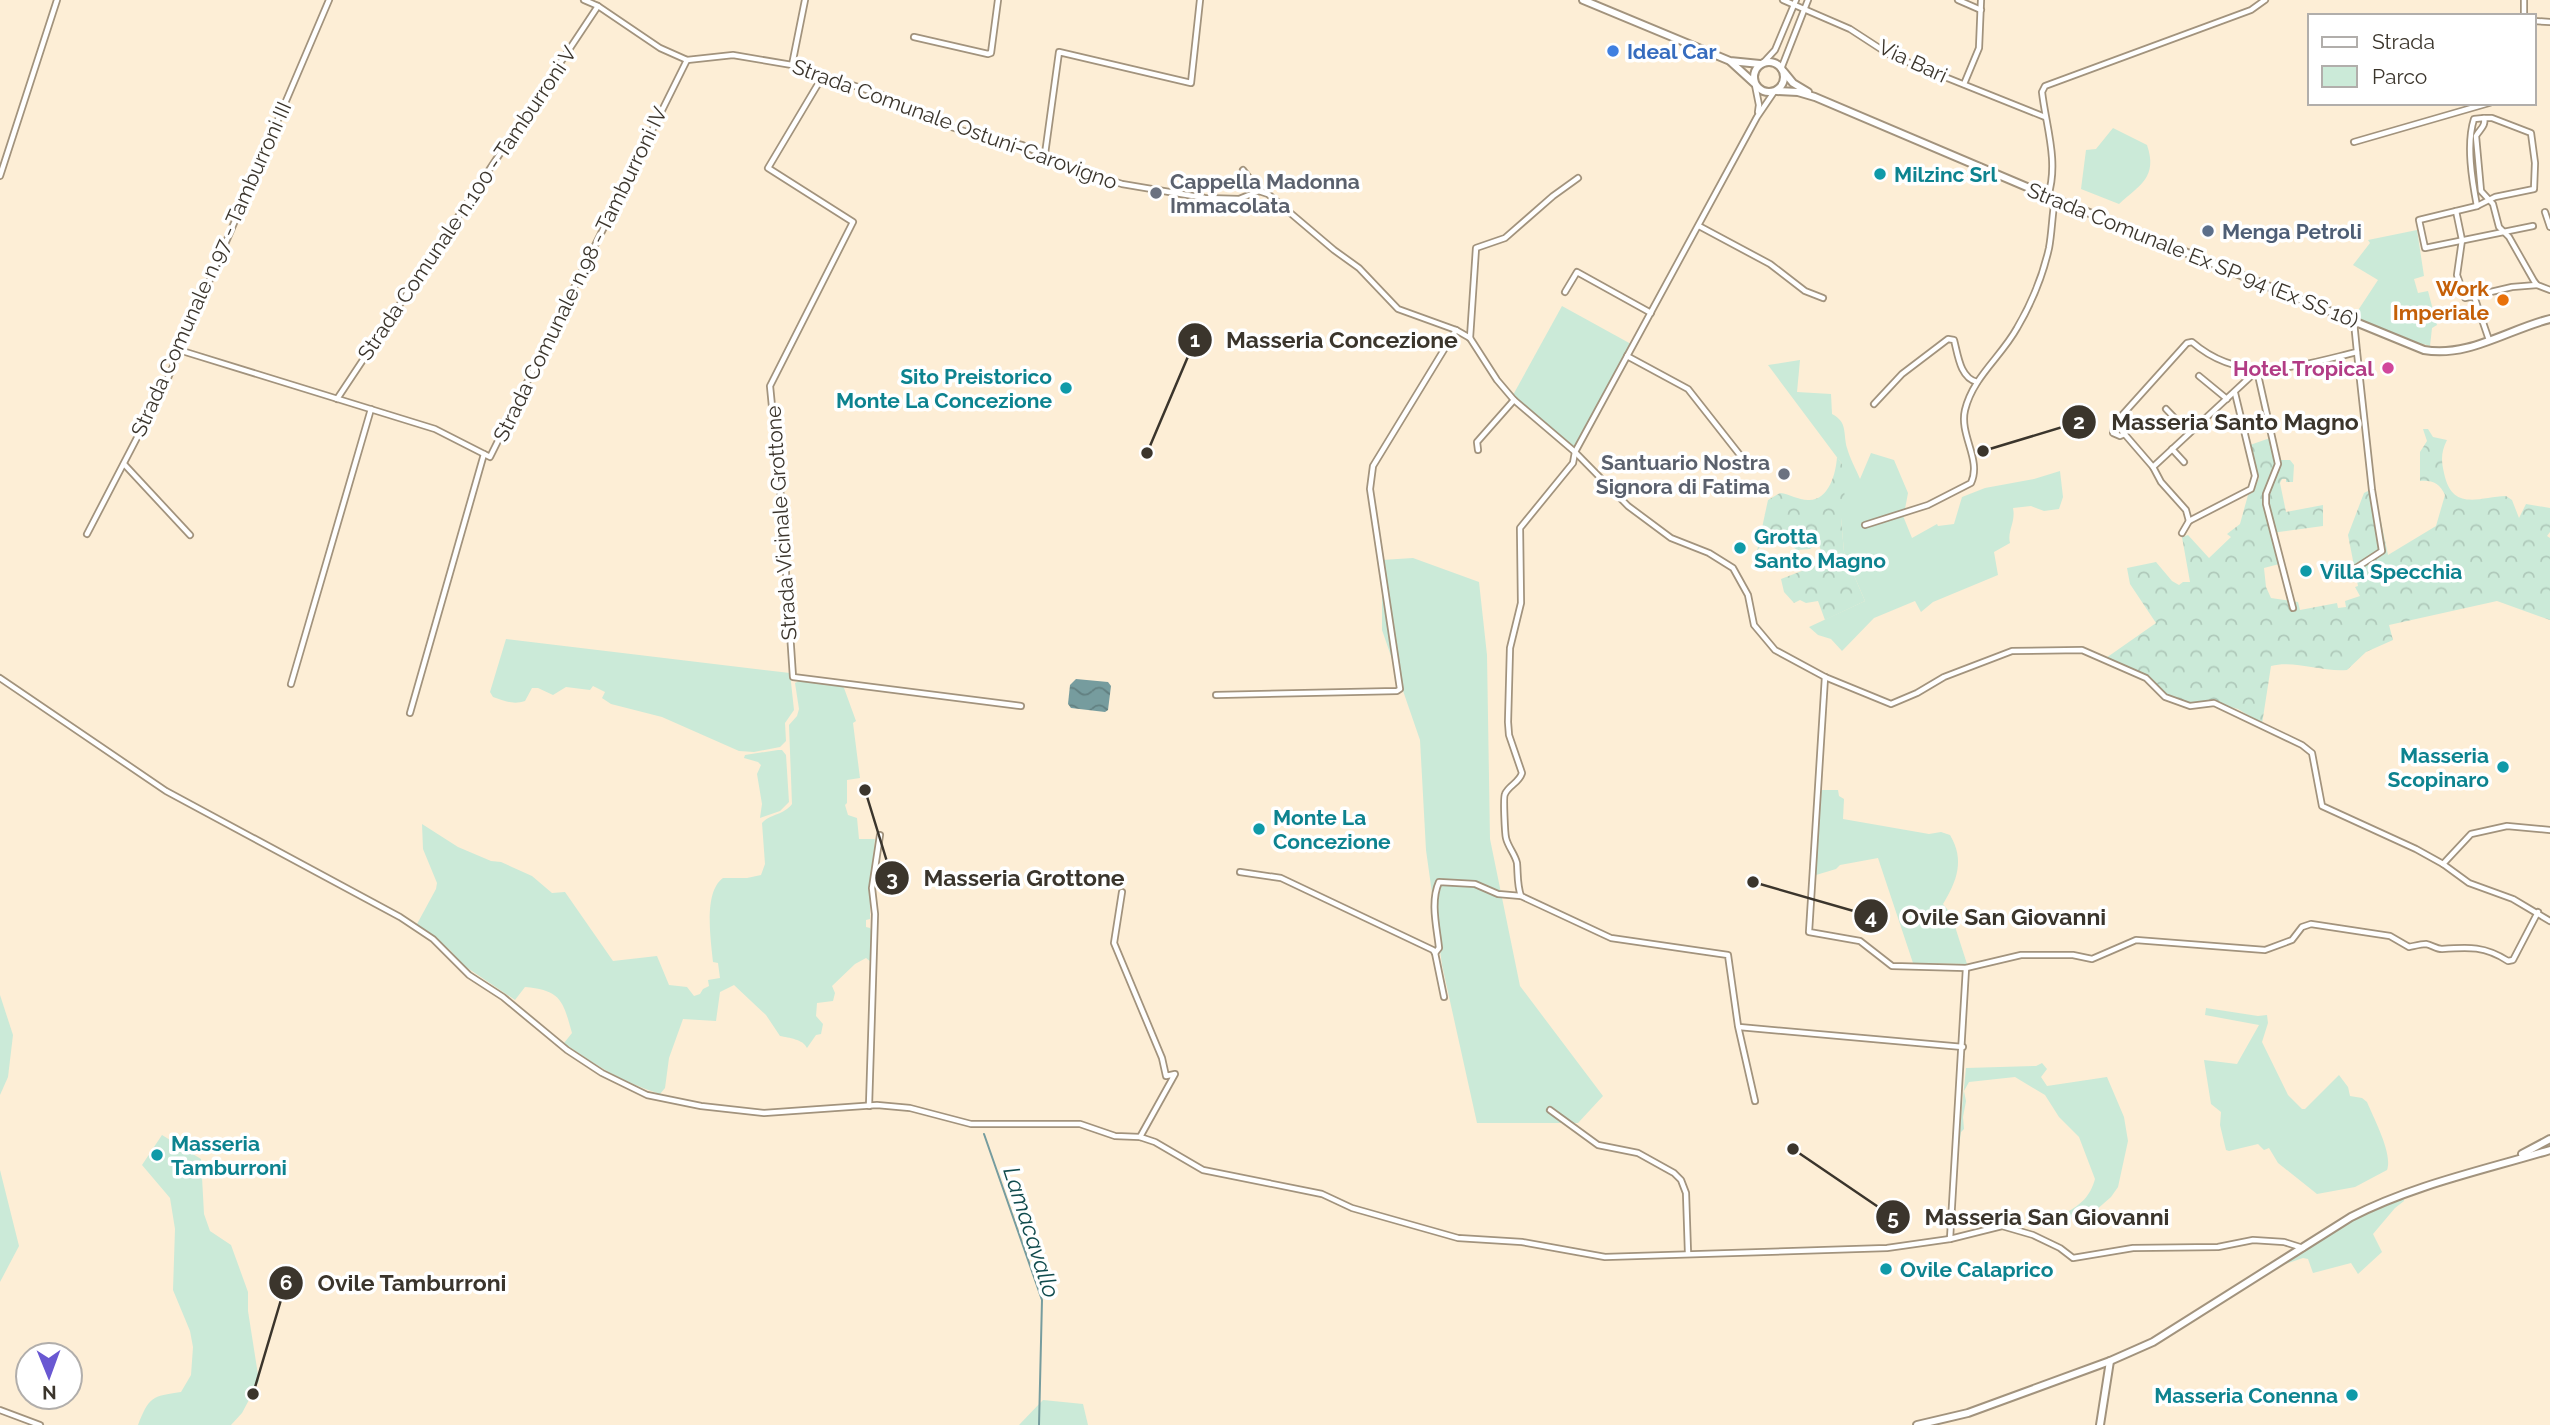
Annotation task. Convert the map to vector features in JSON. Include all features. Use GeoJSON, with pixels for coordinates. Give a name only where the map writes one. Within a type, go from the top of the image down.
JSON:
{"type":"FeatureCollection","features":[{"type":"Feature","properties":{"kind":"main road"},"geometry":{"type":"LineString","coordinates":[[1583,0],[1730,61],[1773,63],[1782,70],[1783,84],[1775,91],[1763,92],[1730,61]]}},
{"type":"Feature","properties":{"kind":"main road"},"geometry":{"type":"LineString","coordinates":[[1755,85],[1755,71],[1762,64]]}},
{"type":"Feature","properties":{"kind":"main road","name":"Strada Comunale Ex SP 94 (Ex SS 16)"},"geometry":{"type":"LineString","coordinates":[[1782,70],[1794,83],[1815,97]]}},
{"type":"Feature","properties":{"kind":"main road","name":"Strada Comunale Ex SP 94 (Ex SS 16)"},"geometry":{"type":"LineString","coordinates":[[1775,91],[1798,92],[1815,97],[2051,198],[2424,349],[2436,352],[2458,349],[2550,316]]}},
{"type":"Feature","properties":{"kind":"main road"},"geometry":{"type":"LineString","coordinates":[[2511,1160],[2550,1139]]}},
{"type":"Feature","properties":{"kind":"main road"},"geometry":{"type":"LineString","coordinates":[[1917,1425],[1968,1413],[2110,1361],[2152,1342],[2375,1205],[2511,1160],[2550,1150]]}},
{"type":"Feature","properties":{"kind":"main road"},"geometry":{"type":"LineString","coordinates":[[2100,1425],[2110,1361]]}},
{"type":"Feature","properties":{"kind":"street"},"geometry":{"type":"LineString","coordinates":[[0,176],[57,0]]}},
{"type":"Feature","properties":{"kind":"street","name":"Strada Comunale n.97 - Tamburroni III"},"geometry":{"type":"LineString","coordinates":[[87,534],[168,378],[330,0]]}},
{"type":"Feature","properties":{"kind":"street"},"geometry":{"type":"LineString","coordinates":[[584,0],[598,6],[660,48],[687,60]]}},
{"type":"Feature","properties":{"kind":"street"},"geometry":{"type":"LineString","coordinates":[[792,65],[805,0]]}},
{"type":"Feature","properties":{"kind":"street"},"geometry":{"type":"LineString","coordinates":[[914,37],[991,53],[998,0]]}},
{"type":"Feature","properties":{"kind":"street"},"geometry":{"type":"LineString","coordinates":[[1045,154],[1059,52],[1191,83],[1200,0]]}},
{"type":"Feature","properties":{"kind":"street","name":"Via Bari"},"geometry":{"type":"LineString","coordinates":[[1783,0],[1795,2],[1804,9],[1850,29],[1890,54],[2045,117]]}},
{"type":"Feature","properties":{"kind":"street"},"geometry":{"type":"LineString","coordinates":[[1782,70],[1808,0]]}},
{"type":"Feature","properties":{"kind":"street"},"geometry":{"type":"LineString","coordinates":[[1958,0],[1981,10]]}},
{"type":"Feature","properties":{"kind":"street"},"geometry":{"type":"LineString","coordinates":[[1964,84],[1979,48],[1981,0]]}},
{"type":"Feature","properties":{"kind":"street"},"geometry":{"type":"LineString","coordinates":[[1865,525],[1928,505],[1971,483],[1975,467],[1964,428],[1964,413],[1971,390],[2017,329],[2040,280],[2049,247],[2053,164],[2043,88],[2251,10],[2265,0]]}},
{"type":"Feature","properties":{"kind":"street"},"geometry":{"type":"LineString","coordinates":[[1762,64],[1775,50],[1795,2]]}},
{"type":"Feature","properties":{"kind":"street","name":"Strada Comunale n.100 - Tamburroni V"},"geometry":{"type":"LineString","coordinates":[[336,399],[598,6]]}},
{"type":"Feature","properties":{"kind":"street","name":"Strada Comunale Ostuni-Carovigno"},"geometry":{"type":"LineString","coordinates":[[687,60],[733,55],[792,65],[824,74],[882,95],[939,123],[970,134],[1021,145],[1070,167],[1122,184],[1205,198],[1239,199],[1259,191]]}},
{"type":"Feature","properties":{"kind":"street","name":"Strada Comunale n.98 - Tamburroni IV"},"geometry":{"type":"LineString","coordinates":[[179,350],[435,429],[490,457],[687,60]]}},
{"type":"Feature","properties":{"kind":"street","name":"Strada Vicinale Grottone"},"geometry":{"type":"LineString","coordinates":[[824,74],[768,167],[853,222],[771,386],[793,677],[1021,705]]}},
{"type":"Feature","properties":{"kind":"street"},"geometry":{"type":"LineString","coordinates":[[1755,85],[1759,105],[1757,117]]}},
{"type":"Feature","properties":{"kind":"street"},"geometry":{"type":"LineString","coordinates":[[1521,896],[1517,863],[1506,839],[1503,801],[1505,793],[1520,780],[1522,773],[1509,735],[1508,722],[1510,648],[1521,603],[1519,532],[1522,524],[1568,472],[1575,452],[1757,117],[1775,91]]}},
{"type":"Feature","properties":{"kind":"street"},"geometry":{"type":"LineString","coordinates":[[2354,142],[2482,105]]}},
{"type":"Feature","properties":{"kind":"street"},"geometry":{"type":"LineString","coordinates":[[2483,118],[2484,127],[2476,136],[2481,191],[2493,204],[2499,227],[2509,237],[2538,285]]}},
{"type":"Feature","properties":{"kind":"street"},"geometry":{"type":"LineString","coordinates":[[2477,206],[2471,143],[2474,119],[2492,118],[2531,133],[2535,163],[2534,189],[2477,206],[2419,219],[2424,248],[2533,226]]}},
{"type":"Feature","properties":{"kind":"street"},"geometry":{"type":"LineString","coordinates":[[1243,170],[1259,191],[1268,194],[1359,268],[1398,309],[1456,330],[1470,338],[1497,380],[1514,400],[1575,452],[1628,506],[1671,538],[1709,553],[1733,568],[1748,595],[1754,625],[1775,650],[1825,677],[1891,704],[1944,677],[2012,651],[2082,650],[2146,678],[2165,697],[2190,706],[2214,704],[2302,745],[2312,753],[2322,806],[2416,849],[2469,883],[2513,899],[2550,920]]}},
{"type":"Feature","properties":{"kind":"street"},"geometry":{"type":"LineString","coordinates":[[1470,338],[1476,248],[1505,239],[1553,196],[1578,178]]}},
{"type":"Feature","properties":{"kind":"street"},"geometry":{"type":"LineString","coordinates":[[2456,211],[2462,240],[2457,275],[2465,299],[2512,287],[2538,285],[2548,289]]}},
{"type":"Feature","properties":{"kind":"street"},"geometry":{"type":"LineString","coordinates":[[2544,212],[2550,227]]}},
{"type":"Feature","properties":{"kind":"street"},"geometry":{"type":"LineString","coordinates":[[1699,226],[1770,264],[1805,291],[1823,298]]}},
{"type":"Feature","properties":{"kind":"street"},"geometry":{"type":"LineString","coordinates":[[1565,292],[1577,272],[1651,313]]}},
{"type":"Feature","properties":{"kind":"street"},"geometry":{"type":"LineString","coordinates":[[2474,296],[2489,340]]}},
{"type":"Feature","properties":{"kind":"street"},"geometry":{"type":"LineString","coordinates":[[2354,322],[2372,490],[2382,551],[2356,568]]}},
{"type":"Feature","properties":{"kind":"street"},"geometry":{"type":"LineString","coordinates":[[1216,695],[1400,689],[1370,489],[1373,466],[1456,330]]}},
{"type":"Feature","properties":{"kind":"street"},"geometry":{"type":"LineString","coordinates":[[1874,404],[1902,374],[1948,339],[1954,340],[1964,375],[1977,382]]}},
{"type":"Feature","properties":{"kind":"street"},"geometry":{"type":"LineString","coordinates":[[2189,521],[2186,510],[2115,423],[2187,343],[2192,342],[2219,360],[2263,371],[2357,352]]}},
{"type":"Feature","properties":{"kind":"street"},"geometry":{"type":"LineString","coordinates":[[1628,356],[1688,389],[1747,464]]}},
{"type":"Feature","properties":{"kind":"street"},"geometry":{"type":"LineString","coordinates":[[2249,369],[2250,377]]}},
{"type":"Feature","properties":{"kind":"street"},"geometry":{"type":"LineString","coordinates":[[2153,467],[2250,377],[2258,376],[2263,371]]}},
{"type":"Feature","properties":{"kind":"street"},"geometry":{"type":"LineString","coordinates":[[2199,376],[2227,399]]}},
{"type":"Feature","properties":{"kind":"street"},"geometry":{"type":"LineString","coordinates":[[2258,376],[2277,464],[2266,494],[2266,504],[2294,608]]}},
{"type":"Feature","properties":{"kind":"street"},"geometry":{"type":"LineString","coordinates":[[2182,533],[2189,521],[2251,489],[2255,476],[2235,393]]}},
{"type":"Feature","properties":{"kind":"street"},"geometry":{"type":"LineString","coordinates":[[1478,450],[1477,442],[1514,400]]}},
{"type":"Feature","properties":{"kind":"street"},"geometry":{"type":"LineString","coordinates":[[291,684],[370,409]]}},
{"type":"Feature","properties":{"kind":"street"},"geometry":{"type":"LineString","coordinates":[[2166,409],[2189,433]]}},
{"type":"Feature","properties":{"kind":"street"},"geometry":{"type":"LineString","coordinates":[[2172,449],[2184,462]]}},
{"type":"Feature","properties":{"kind":"street"},"geometry":{"type":"LineString","coordinates":[[410,713],[484,454]]}},
{"type":"Feature","properties":{"kind":"street"},"geometry":{"type":"LineString","coordinates":[[124,464],[190,535]]}},
{"type":"Feature","properties":{"kind":"street"},"geometry":{"type":"LineString","coordinates":[[1825,677],[1809,932],[1860,941],[1892,966],[1966,968],[2021,955],[2073,955],[2092,959],[2136,940],[2265,950],[2292,940],[2302,927],[2311,924],[2390,936],[2409,947],[2427,944],[2439,949],[2459,946],[2483,949],[2495,952],[2508,961],[2513,960],[2538,912]]}},
{"type":"Feature","properties":{"kind":"street"},"geometry":{"type":"LineString","coordinates":[[0,678],[166,791],[400,917],[433,939],[469,975],[503,996],[567,1050],[602,1073],[647,1095],[701,1106],[764,1113],[869,1106],[910,1108],[971,1125],[1080,1124],[1115,1136],[1140,1137],[1155,1142],[1203,1170],[1322,1194],[1352,1208],[1458,1238],[1522,1242],[1605,1257],[1887,1248],[1950,1239],[2002,1226],[2033,1235],[2060,1248],[2073,1258],[2133,1248],[2218,1247],[2253,1240],[2284,1242],[2305,1248]]}},
{"type":"Feature","properties":{"kind":"street"},"geometry":{"type":"LineString","coordinates":[[2443,864],[2471,834],[2507,826],[2550,830]]}},
{"type":"Feature","properties":{"kind":"street"},"geometry":{"type":"LineString","coordinates":[[869,1106],[875,914],[873,888],[880,835]]}},
{"type":"Feature","properties":{"kind":"street"},"geometry":{"type":"LineString","coordinates":[[1240,872],[1281,878],[1399,933],[1435,953],[1444,997]]}},
{"type":"Feature","properties":{"kind":"street"},"geometry":{"type":"LineString","coordinates":[[1435,953],[1439,948],[1435,902],[1439,883],[1475,884],[1512,896],[1521,896],[1611,939],[1728,955],[1738,1027],[1755,1101]]}},
{"type":"Feature","properties":{"kind":"street"},"geometry":{"type":"LineString","coordinates":[[1122,892],[1114,943],[1162,1058],[1166,1076],[1175,1074],[1140,1137]]}},
{"type":"Feature","properties":{"kind":"street"},"geometry":{"type":"LineString","coordinates":[[1950,1239],[1966,968]]}},
{"type":"Feature","properties":{"kind":"street"},"geometry":{"type":"LineString","coordinates":[[1738,1027],[1963,1047]]}},
{"type":"Feature","properties":{"kind":"street"},"geometry":{"type":"LineString","coordinates":[[1550,1110],[1598,1145],[1638,1153],[1681,1180],[1686,1193],[1688,1253]]}},
{"type":"Feature","properties":{"kind":"street"},"geometry":{"type":"LineString","coordinates":[[0,1410],[40,1425]]}},
{"type":"Feature","properties":{"kind":"green space"},"geometry":{"type":"Polygon","coordinates":[[[2113,128],[2147,145],[2150,156],[2149,173],[2119,204],[2081,189],[2086,150],[2096,149],[2113,128]]]}},
{"type":"Feature","properties":{"kind":"green space"},"geometry":{"type":"Polygon","coordinates":[[[2417,230],[2424,276],[2414,279],[2418,293],[2428,291],[2437,325],[2432,328],[2430,346],[2353,318],[2378,280],[2353,265],[2370,243],[2368,240],[2417,230]]]}},
{"type":"Feature","properties":{"kind":"green space"},"geometry":{"type":"Polygon","coordinates":[[[1562,306],[1631,344],[1575,452],[1513,395],[1562,306]]]}},
{"type":"Feature","properties":{"kind":"green space"},"geometry":{"type":"Polygon","coordinates":[[[1800,360],[1797,392],[1831,394],[1832,414],[1843,425],[1848,452],[1860,479],[1871,453],[1894,460],[1908,493],[1905,509],[1901,511],[1912,538],[1937,524],[1954,524],[1962,497],[1985,488],[2060,471],[2063,497],[2059,509],[2044,511],[2031,506],[2013,508],[2010,543],[1994,552],[1998,575],[1933,602],[1921,612],[1915,601],[1874,618],[1842,651],[1831,639],[1818,635],[1809,627],[1865,601],[1844,552],[1841,518],[1842,464],[1768,365],[1800,360]]]}},
{"type":"Feature","properties":{"kind":"green space"},"geometry":{"type":"Polygon","coordinates":[[[2423,429],[2428,429],[2433,437],[2447,440],[2442,456],[2444,473],[2453,493],[2460,498],[2468,500],[2506,496],[2512,500],[2519,518],[2526,504],[2550,508],[2550,532],[2547,536],[2550,538],[2550,620],[2497,601],[2389,625],[2393,640],[2366,652],[2347,670],[2289,664],[2271,666],[2262,724],[2238,709],[2216,703],[2183,702],[2167,695],[2144,674],[2106,658],[2156,623],[2130,584],[2127,568],[2156,562],[2172,581],[2179,585],[2190,582],[2182,537],[2188,535],[2209,558],[2231,537],[2227,534],[2240,524],[2248,495],[2253,492],[2259,478],[2250,445],[2270,438],[2275,460],[2290,460],[2294,465],[2293,482],[2282,479],[2280,483],[2286,512],[2323,505],[2323,526],[2271,533],[2283,563],[2264,568],[2266,587],[2271,598],[2298,602],[2300,610],[2337,603],[2338,608],[2346,607],[2345,601],[2360,596],[2355,587],[2358,586],[2348,535],[2364,493],[2375,493],[2388,555],[2436,526],[2445,495],[2436,484],[2420,481],[2420,452],[2427,441],[2423,429]]]}},
{"type":"Feature","properties":{"kind":"green space"},"geometry":{"type":"Polygon","coordinates":[[[1837,457],[1842,464],[1846,512],[1841,518],[1844,552],[1865,601],[1825,620],[1818,601],[1806,603],[1800,600],[1794,603],[1784,592],[1781,579],[1825,562],[1818,542],[1810,549],[1797,550],[1787,542],[1786,533],[1781,533],[1769,538],[1757,551],[1768,500],[1780,493],[1804,500],[1821,496],[1833,478],[1837,457]]]}},
{"type":"Feature","properties":{"kind":"green space"},"geometry":{"type":"Polygon","coordinates":[[[1413,558],[1479,582],[1487,655],[1490,839],[1520,986],[1603,1096],[1578,1123],[1477,1123],[1442,965],[1426,850],[1420,740],[1382,630],[1382,560],[1413,558]]]}},
{"type":"Feature","properties":{"kind":"green space"},"geometry":{"type":"Polygon","coordinates":[[[506,639],[790,673],[794,710],[785,723],[786,741],[780,747],[754,752],[739,751],[662,717],[611,704],[602,698],[605,692],[593,686],[590,690],[566,687],[553,695],[532,688],[525,701],[516,703],[493,697],[490,692],[506,639]]]}},
{"type":"Feature","properties":{"kind":"green space"},"geometry":{"type":"Polygon","coordinates":[[[803,679],[841,685],[844,688],[856,721],[853,723],[860,778],[847,780],[845,805],[848,815],[857,818],[859,839],[875,839],[870,885],[870,919],[866,920],[866,927],[870,928],[873,936],[871,962],[866,958],[855,964],[832,986],[835,993],[833,1001],[817,1003],[816,1016],[823,1024],[821,1034],[816,1035],[807,1048],[799,1041],[780,1036],[766,1015],[734,985],[720,992],[716,1021],[683,1019],[669,1058],[665,1088],[660,1094],[610,1073],[564,1043],[572,1033],[563,1005],[553,994],[525,987],[515,1000],[463,965],[450,950],[417,924],[437,883],[423,849],[422,824],[458,847],[532,876],[552,893],[565,892],[613,961],[657,956],[669,985],[687,987],[694,996],[700,994],[709,986],[708,980],[720,978],[718,963],[713,962],[710,930],[711,905],[717,885],[723,878],[761,875],[765,864],[762,823],[792,804],[789,725],[799,709],[795,683],[803,679]]]}},
{"type":"Feature","properties":{"kind":"green space"},"geometry":{"type":"Polygon","coordinates":[[[782,750],[786,755],[789,802],[780,811],[760,818],[762,804],[757,774],[761,765],[744,758],[745,755],[782,750]]]}},
{"type":"Feature","properties":{"kind":"green space"},"geometry":{"type":"Polygon","coordinates":[[[1819,790],[1838,790],[1839,796],[1844,799],[1843,819],[1929,834],[1941,832],[1950,835],[1955,844],[1958,862],[1955,879],[1943,904],[1951,914],[1967,964],[1913,963],[1878,858],[1840,865],[1836,869],[1816,875],[1815,834],[1819,790]]]}},
{"type":"Feature","properties":{"kind":"green space"},"geometry":{"type":"Polygon","coordinates":[[[0,995],[13,1035],[8,1077],[0,1095],[0,995]]]}},
{"type":"Feature","properties":{"kind":"green space"},"geometry":{"type":"Polygon","coordinates":[[[2206,1008],[2267,1015],[2268,1023],[2262,1042],[2288,1095],[2302,1109],[2339,1075],[2348,1087],[2350,1096],[2362,1098],[2367,1102],[2385,1146],[2387,1170],[2355,1187],[2317,1194],[2278,1163],[2269,1148],[2264,1150],[2258,1144],[2226,1150],[2220,1125],[2221,1112],[2211,1104],[2204,1060],[2237,1064],[2259,1025],[2205,1015],[2206,1008]]]}},
{"type":"Feature","properties":{"kind":"green space"},"geometry":{"type":"Polygon","coordinates":[[[2042,1063],[2047,1069],[2041,1077],[2047,1086],[2107,1077],[2124,1117],[2128,1141],[2118,1187],[2111,1197],[2095,1211],[2063,1220],[2066,1213],[2088,1195],[2095,1179],[2079,1137],[2059,1117],[2045,1095],[2015,1077],[1969,1082],[1964,1091],[1964,1129],[1961,1132],[1955,1176],[1966,1068],[2036,1066],[2042,1063]]]}},
{"type":"Feature","properties":{"kind":"green space"},"geometry":{"type":"Polygon","coordinates":[[[162,1135],[201,1159],[204,1214],[210,1231],[231,1245],[248,1292],[248,1311],[259,1381],[242,1413],[231,1425],[138,1425],[149,1403],[158,1397],[181,1392],[191,1375],[193,1347],[190,1331],[173,1290],[175,1229],[170,1198],[142,1165],[162,1135]]]}},
{"type":"Feature","properties":{"kind":"green space"},"geometry":{"type":"Polygon","coordinates":[[[0,1170],[19,1246],[0,1282],[0,1170]]]}},
{"type":"Feature","properties":{"kind":"green space"},"geometry":{"type":"Polygon","coordinates":[[[2403,1198],[2404,1201],[2373,1234],[2382,1252],[2358,1274],[2351,1263],[2313,1273],[2308,1259],[2285,1264],[2284,1262],[2349,1221],[2403,1198]]]}},
{"type":"Feature","properties":{"kind":"green space"},"geometry":{"type":"Polygon","coordinates":[[[1043,1400],[1083,1404],[1088,1425],[1019,1425],[1043,1400]]]}},
{"type":"Feature","properties":{"kind":"water"},"geometry":{"type":"Polygon","coordinates":[[[1076,679],[1108,682],[1111,686],[1108,710],[1105,712],[1071,708],[1068,704],[1070,685],[1076,679]]]}},
{"type":"Feature","properties":{"kind":"waterway","name":"Lamacavallo"},"geometry":{"type":"LineString","coordinates":[[984,1134],[1042,1300],[1039,1425]]}},
{"type":"Feature","properties":{"kind":"place","name":"Ideal Car"},"geometry":{"type":"Point","coordinates":[1613,51]}},
{"type":"Feature","properties":{"kind":"place","name":"Milzinc Srl"},"geometry":{"type":"Point","coordinates":[1880,174]}},
{"type":"Feature","properties":{"kind":"place","name":"Cappella Madonna Immacolata"},"geometry":{"type":"Point","coordinates":[1156,193]}},
{"type":"Feature","properties":{"kind":"place","name":"Menga Petroli"},"geometry":{"type":"Point","coordinates":[2208,231]}},
{"type":"Feature","properties":{"kind":"place","name":"Work Imperiale"},"geometry":{"type":"Point","coordinates":[2503,300]}},
{"type":"Feature","properties":{"kind":"place","name":"Hotel Tropical"},"geometry":{"type":"Point","coordinates":[2388,368]}},
{"type":"Feature","properties":{"kind":"place","name":"Sito Preistorico Monte La Concezione"},"geometry":{"type":"Point","coordinates":[1066,388]}},
{"type":"Feature","properties":{"kind":"place","name":"Masseria Santo Magno"},"geometry":{"type":"Point","coordinates":[1983,451]}},
{"type":"Feature","properties":{"kind":"place","name":"Masseria Concezione"},"geometry":{"type":"Point","coordinates":[1147,453]}},
{"type":"Feature","properties":{"kind":"place","name":"Santuario Nostra Signora di Fatima"},"geometry":{"type":"Point","coordinates":[1784,474]}},
{"type":"Feature","properties":{"kind":"place","name":"Grotta Santo Magno"},"geometry":{"type":"Point","coordinates":[1740,548]}},
{"type":"Feature","properties":{"kind":"place","name":"Villa Specchia"},"geometry":{"type":"Point","coordinates":[2306,571]}},
{"type":"Feature","properties":{"kind":"place","name":"Masseria Scopinaro"},"geometry":{"type":"Point","coordinates":[2503,767]}},
{"type":"Feature","properties":{"kind":"place","name":"Masseria Grottone"},"geometry":{"type":"Point","coordinates":[865,790]}},
{"type":"Feature","properties":{"kind":"place","name":"Monte La Concezione"},"geometry":{"type":"Point","coordinates":[1259,829]}},
{"type":"Feature","properties":{"kind":"place","name":"Ovile San Giovanni"},"geometry":{"type":"Point","coordinates":[1753,882]}},
{"type":"Feature","properties":{"kind":"place","name":"Masseria San Giovanni"},"geometry":{"type":"Point","coordinates":[1793,1149]}},
{"type":"Feature","properties":{"kind":"place","name":"Masseria Tamburroni"},"geometry":{"type":"Point","coordinates":[157,1155]}},
{"type":"Feature","properties":{"kind":"place","name":"Ovile Calaprico"},"geometry":{"type":"Point","coordinates":[1886,1269]}},
{"type":"Feature","properties":{"kind":"place","name":"Ovile Tamburroni"},"geometry":{"type":"Point","coordinates":[253,1394]}},
{"type":"Feature","properties":{"kind":"place","name":"Masseria Conenna"},"geometry":{"type":"Point","coordinates":[2352,1395]}}]}
